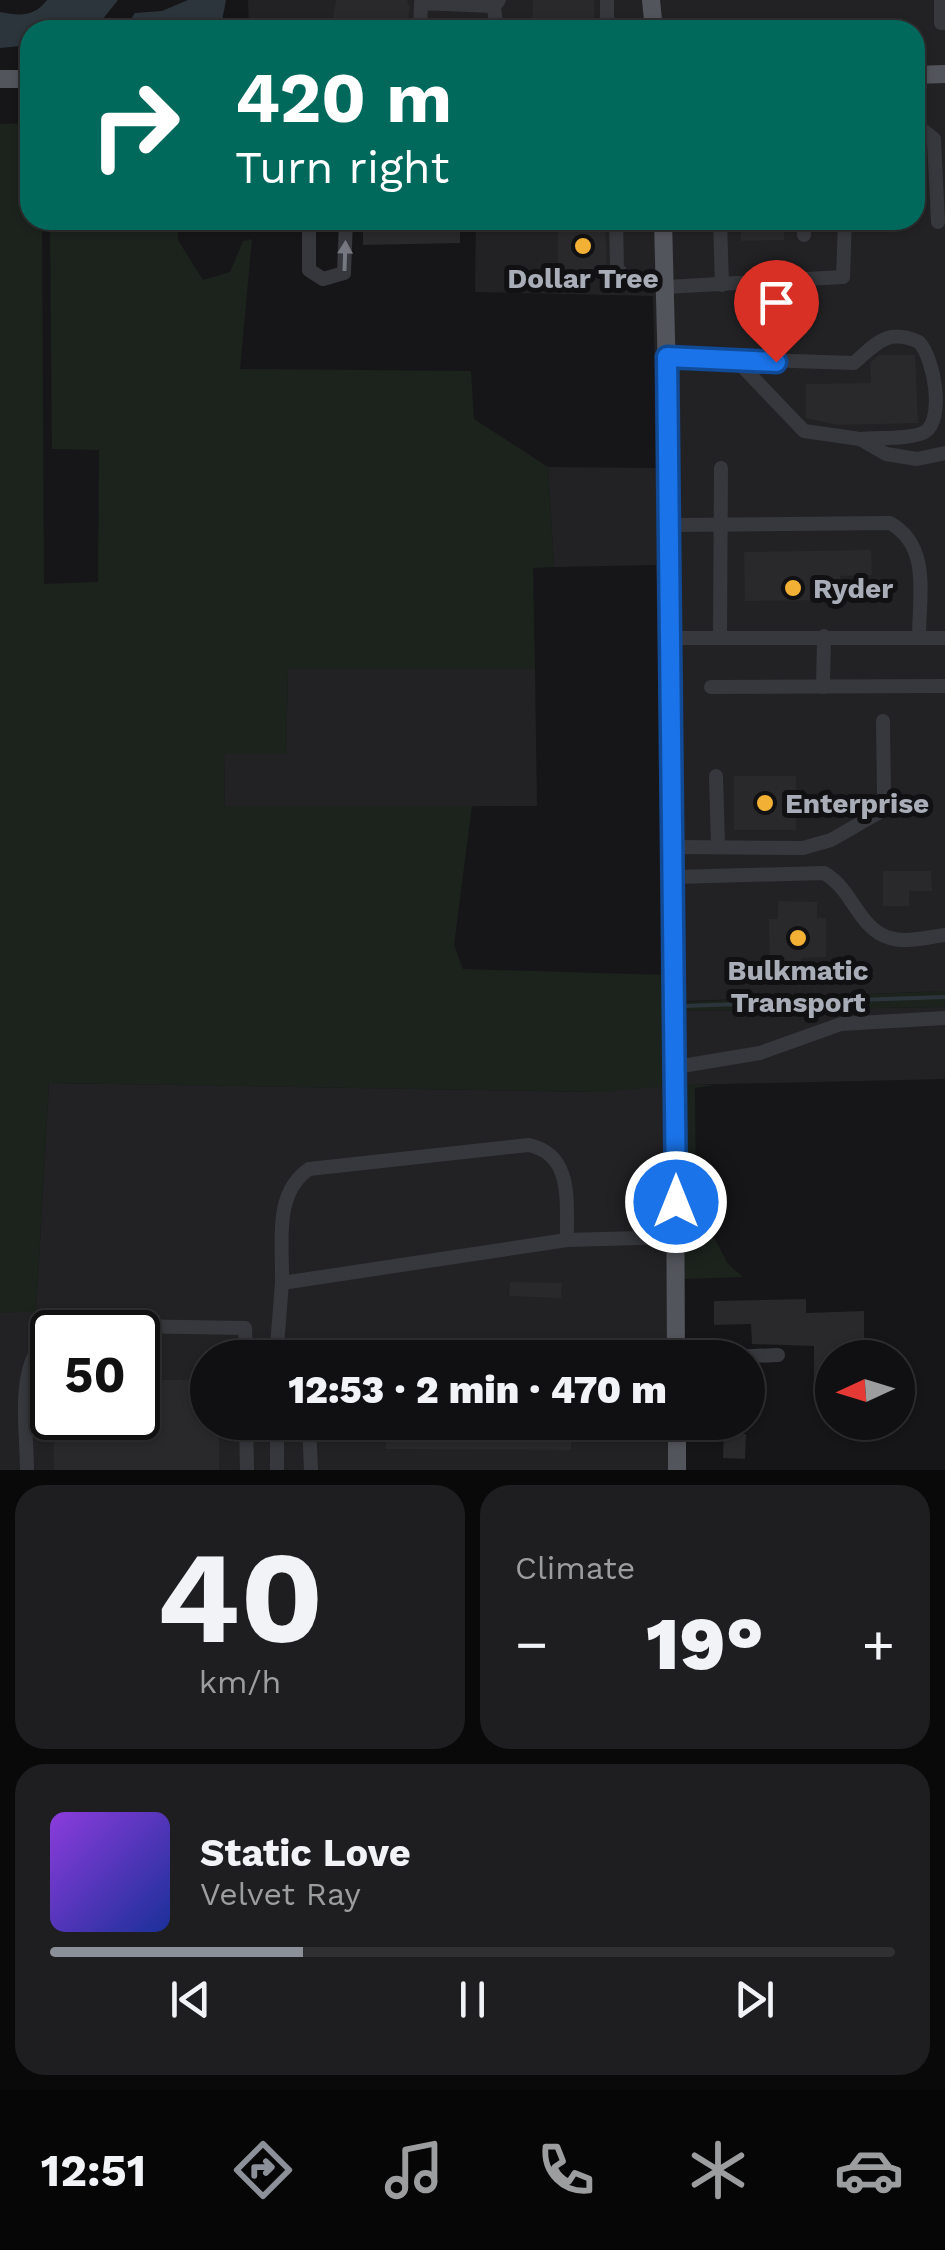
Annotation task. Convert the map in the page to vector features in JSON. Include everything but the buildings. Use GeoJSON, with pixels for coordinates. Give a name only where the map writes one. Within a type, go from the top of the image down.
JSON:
{"type":"FeatureCollection","features":[{"type":"Feature","properties":{"kind":"main road"},"geometry":{"type":"LineString","coordinates":[[663,230],[671,524],[676,1340]]}},
{"type":"Feature","properties":{"kind":"main road"},"geometry":{"type":"LineString","coordinates":[[677,1440],[677,1470]]}},
{"type":"Feature","properties":{"kind":"lane"},"geometry":{"type":"LineString","coordinates":[[941,0],[941,24],[945,24]]}},
{"type":"Feature","properties":{"kind":"lane"},"geometry":{"type":"LineString","coordinates":[[420,20],[421,3],[496,2]]}},
{"type":"Feature","properties":{"kind":"lane"},"geometry":{"type":"LineString","coordinates":[[925,132],[934,139],[938,222]]}},
{"type":"Feature","properties":{"kind":"lane"},"geometry":{"type":"LineString","coordinates":[[309,230],[309,270],[323,278],[344,274],[346,230]]}},
{"type":"Feature","properties":{"kind":"lane"},"geometry":{"type":"LineString","coordinates":[[616,230],[617,268],[629,282],[722,285],[843,278],[845,230]]}},
{"type":"Feature","properties":{"kind":"lane"},"geometry":{"type":"LineString","coordinates":[[720,230],[722,285]]}},
{"type":"Feature","properties":{"kind":"lane"},"geometry":{"type":"LineString","coordinates":[[667,357],[854,364],[872,343],[894,338],[919,342],[933,362],[936,416],[932,426],[917,434],[860,439],[796,427],[737,362]]}},
{"type":"Feature","properties":{"kind":"lane"},"geometry":{"type":"LineString","coordinates":[[860,439],[886,454],[917,459],[945,453]]}},
{"type":"Feature","properties":{"kind":"lane"},"geometry":{"type":"LineString","coordinates":[[720,636],[721,468]]}},
{"type":"Feature","properties":{"kind":"lane"},"geometry":{"type":"LineString","coordinates":[[671,524],[890,524],[907,533],[919,552],[919,637]]}},
{"type":"Feature","properties":{"kind":"lane"},"geometry":{"type":"LineString","coordinates":[[823,686],[824,636]]}},
{"type":"Feature","properties":{"kind":"lane"},"geometry":{"type":"LineString","coordinates":[[672,638],[945,638]]}},
{"type":"Feature","properties":{"kind":"lane"},"geometry":{"type":"LineString","coordinates":[[712,687],[945,686]]}},
{"type":"Feature","properties":{"kind":"lane"},"geometry":{"type":"LineString","coordinates":[[674,847],[802,848],[832,840],[878,813],[884,796],[883,720]]}},
{"type":"Feature","properties":{"kind":"lane"},"geometry":{"type":"LineString","coordinates":[[716,776],[718,847]]}},
{"type":"Feature","properties":{"kind":"lane"},"geometry":{"type":"LineString","coordinates":[[674,877],[824,874],[840,882],[871,929],[893,940],[945,935]]}},
{"type":"Feature","properties":{"kind":"lane"},"geometry":{"type":"LineString","coordinates":[[676,1068],[760,1053],[841,1024],[945,1018]]}},
{"type":"Feature","properties":{"kind":"lane"},"geometry":{"type":"LineString","coordinates":[[277,1340],[284,1199],[292,1181],[309,1169],[529,1146],[543,1148],[558,1161],[566,1185],[567,1240]]}},
{"type":"Feature","properties":{"kind":"lane"},"geometry":{"type":"LineString","coordinates":[[282,1282],[567,1240],[676,1238]]}},
{"type":"Feature","properties":{"kind":"lane"},"geometry":{"type":"LineString","coordinates":[[28,1470],[26,1378],[41,1342],[52,1332],[67,1325],[246,1328],[246,1340]]}},
{"type":"Feature","properties":{"kind":"lane"},"geometry":{"type":"LineString","coordinates":[[765,1356],[778,1355]]}},
{"type":"Feature","properties":{"kind":"lane"},"geometry":{"type":"LineString","coordinates":[[246,1440],[247,1470]]}},
{"type":"Feature","properties":{"kind":"lane"},"geometry":{"type":"LineString","coordinates":[[277,1440],[277,1470]]}},
{"type":"Feature","properties":{"kind":"lane"},"geometry":{"type":"LineString","coordinates":[[310,1440],[311,1470]]}},
{"type":"Feature","properties":{"kind":"shaded area"},"geometry":{"type":"Polygon","coordinates":[[[47,0],[118,0],[102,20],[20,20],[20,46],[0,48],[0,12],[26,14],[47,0]]]}},
{"type":"Feature","properties":{"kind":"shaded area"},"geometry":{"type":"Polygon","coordinates":[[[188,0],[226,0],[222,20],[130,20],[135,13],[162,11],[188,0]]]}},
{"type":"Feature","properties":{"kind":"shaded area"},"geometry":{"type":"Polygon","coordinates":[[[248,0],[945,0],[945,991],[665,1002],[656,565],[554,567],[548,467],[657,468],[653,296],[475,292],[476,230],[925,230],[925,20],[249,20],[248,0]]]}},
{"type":"Feature","properties":{"kind":"shaded area"},"geometry":{"type":"Polygon","coordinates":[[[20,123],[20,230],[42,230],[44,584],[98,582],[99,450],[52,449],[50,230],[178,230],[178,240],[203,280],[230,272],[243,241],[252,239],[240,369],[471,371],[474,419],[548,467],[554,567],[533,568],[535,669],[288,669],[286,754],[224,754],[225,806],[472,806],[454,945],[463,969],[665,975],[668,1086],[602,1092],[49,1083],[36,1310],[0,1313],[0,124],[20,123]]]}},
{"type":"Feature","properties":{"kind":"shaded area"},"geometry":{"type":"Polygon","coordinates":[[[288,669],[535,669],[537,806],[225,807],[224,754],[286,754],[288,669]]]}},
{"type":"Feature","properties":{"kind":"shaded area"},"geometry":{"type":"Polygon","coordinates":[[[945,991],[945,1007],[682,1011],[681,1002],[945,991]]]}},
{"type":"Feature","properties":{"kind":"shaded area"},"geometry":{"type":"Polygon","coordinates":[[[945,1007],[945,1079],[681,1085],[684,1340],[190,1340],[190,1440],[685,1440],[686,1470],[0,1470],[0,1313],[30,1311],[30,1440],[160,1440],[160,1310],[36,1310],[49,1083],[602,1092],[682,1011],[945,1007]]]}},
{"type":"Feature","properties":{"kind":"shaded area"},"geometry":{"type":"Polygon","coordinates":[[[681,1084],[715,1085],[695,1088],[696,1203],[728,1264],[743,1277],[684,1279],[681,1084]]]}},
{"type":"Feature","properties":{"kind":"waterway"},"geometry":{"type":"LineString","coordinates":[[684,1006],[945,997]]}},
{"type":"Feature","properties":{"kind":"place","name":"Dollar Tree"},"geometry":{"type":"Point","coordinates":[583,246]}},
{"type":"Feature","properties":{"kind":"place","name":"Ryder"},"geometry":{"type":"Point","coordinates":[793,588]}},
{"type":"Feature","properties":{"kind":"place","name":"Enterprise"},"geometry":{"type":"Point","coordinates":[765,803]}},
{"type":"Feature","properties":{"kind":"place","name":"Bulkmatic Transport"},"geometry":{"type":"Point","coordinates":[798,938]}},
{"type":"Feature","properties":{"kind":"route"},"geometry":{"type":"LineString","coordinates":[[676,1202],[667,357],[776,362]]}}]}
